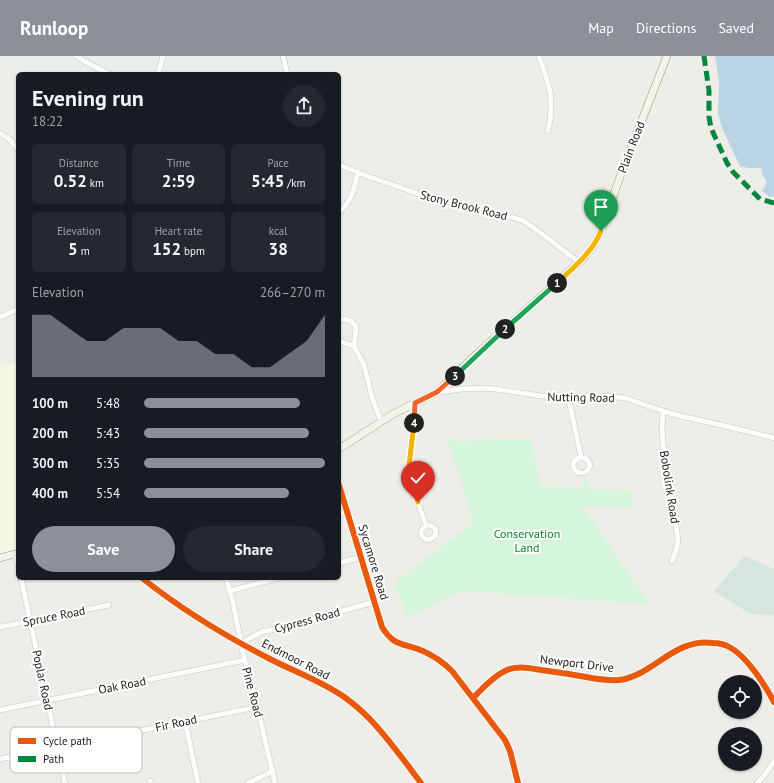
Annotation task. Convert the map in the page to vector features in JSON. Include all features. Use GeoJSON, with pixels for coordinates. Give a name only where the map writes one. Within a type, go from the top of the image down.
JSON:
{"type":"FeatureCollection","features":[{"type":"Feature","properties":{"kind":"main road","name":"Plain Road"},"geometry":{"type":"LineString","coordinates":[[341,448],[381,421],[437,392],[478,353],[580,262],[600,235],[622,171],[667,56]]}},
{"type":"Feature","properties":{"kind":"main road"},"geometry":{"type":"LineString","coordinates":[[0,558],[16,553]]}},
{"type":"Feature","properties":{"kind":"street"},"geometry":{"type":"LineString","coordinates":[[76,56],[105,72]]}},
{"type":"Feature","properties":{"kind":"street"},"geometry":{"type":"LineString","coordinates":[[159,72],[163,56]]}},
{"type":"Feature","properties":{"kind":"street"},"geometry":{"type":"LineString","coordinates":[[283,56],[287,72]]}},
{"type":"Feature","properties":{"kind":"street"},"geometry":{"type":"LineString","coordinates":[[539,56],[547,81],[552,105],[548,131]]}},
{"type":"Feature","properties":{"kind":"street"},"geometry":{"type":"LineString","coordinates":[[0,133],[9,139],[16,148]]}},
{"type":"Feature","properties":{"kind":"street","name":"Stony Brook Road"},"geometry":{"type":"LineString","coordinates":[[341,166],[434,199],[509,216],[524,221],[580,262]]}},
{"type":"Feature","properties":{"kind":"street"},"geometry":{"type":"LineString","coordinates":[[341,210],[349,201],[358,172]]}},
{"type":"Feature","properties":{"kind":"street"},"geometry":{"type":"LineString","coordinates":[[0,318],[16,310]]}},
{"type":"Feature","properties":{"kind":"street"},"geometry":{"type":"LineString","coordinates":[[341,320],[346,319],[352,321],[354,324],[356,330],[354,346],[366,371],[372,398],[381,421]]}},
{"type":"Feature","properties":{"kind":"street"},"geometry":{"type":"LineString","coordinates":[[341,342],[354,346]]}},
{"type":"Feature","properties":{"kind":"street"},"geometry":{"type":"LineString","coordinates":[[448,382],[454,390]]}},
{"type":"Feature","properties":{"kind":"street","name":"Nutting Road"},"geometry":{"type":"LineString","coordinates":[[437,392],[481,388],[541,396],[608,396],[625,398],[663,411],[774,438]]}},
{"type":"Feature","properties":{"kind":"street"},"geometry":{"type":"LineString","coordinates":[[568,396],[581,457]]}},
{"type":"Feature","properties":{"kind":"street"},"geometry":{"type":"LineString","coordinates":[[415,403],[409,472],[426,525]]}},
{"type":"Feature","properties":{"kind":"street","name":"Bobolink Road"},"geometry":{"type":"LineString","coordinates":[[663,411],[663,443],[678,539],[677,548],[672,561]]}},
{"type":"Feature","properties":{"kind":"street","name":"Sycamore Road"},"geometry":{"type":"LineString","coordinates":[[341,492],[382,627],[395,642],[423,651],[446,665],[472,698]]}},
{"type":"Feature","properties":{"kind":"street"},"geometry":{"type":"LineString","coordinates":[[341,514],[347,512]]}},
{"type":"Feature","properties":{"kind":"street"},"geometry":{"type":"LineString","coordinates":[[341,562],[361,557]]}},
{"type":"Feature","properties":{"kind":"street","name":"Poplar Road"},"geometry":{"type":"LineString","coordinates":[[21,580],[53,727]]}},
{"type":"Feature","properties":{"kind":"street","name":"Endmoor Road"},"geometry":{"type":"LineString","coordinates":[[145,580],[190,613],[270,659],[334,690],[347,699],[382,731],[421,783]]}},
{"type":"Feature","properties":{"kind":"street","name":"Pine Road"},"geometry":{"type":"LineString","coordinates":[[226,580],[275,783]]}},
{"type":"Feature","properties":{"kind":"street"},"geometry":{"type":"LineString","coordinates":[[229,591],[271,580]]}},
{"type":"Feature","properties":{"kind":"street","name":"Cypress Road"},"geometry":{"type":"LineString","coordinates":[[241,643],[261,632],[374,602]]}},
{"type":"Feature","properties":{"kind":"street","name":"Spruce Road"},"geometry":{"type":"LineString","coordinates":[[0,627],[109,605]]}},
{"type":"Feature","properties":{"kind":"street","name":"Newport Drive"},"geometry":{"type":"LineString","coordinates":[[472,698],[495,677],[513,668],[519,667],[600,679],[620,680],[636,675],[682,647],[702,642],[723,645],[738,653],[755,672],[768,690],[774,702]]}},
{"type":"Feature","properties":{"kind":"street","name":"Oak Road"},"geometry":{"type":"LineString","coordinates":[[0,710],[245,660]]}},
{"type":"Feature","properties":{"kind":"street"},"geometry":{"type":"LineString","coordinates":[[472,698],[505,740],[510,751],[518,783]]}},
{"type":"Feature","properties":{"kind":"street","name":"Fir Road"},"geometry":{"type":"LineString","coordinates":[[142,731],[257,707]]}},
{"type":"Feature","properties":{"kind":"street"},"geometry":{"type":"LineString","coordinates":[[185,722],[198,783]]}},
{"type":"Feature","properties":{"kind":"street","name":"Fir Road"},"geometry":{"type":"LineString","coordinates":[[0,759],[10,757]]}},
{"type":"Feature","properties":{"kind":"street"},"geometry":{"type":"LineString","coordinates":[[757,783],[764,776],[774,761]]}},
{"type":"Feature","properties":{"kind":"street"},"geometry":{"type":"LineString","coordinates":[[248,783],[273,771]]}},
{"type":"Feature","properties":{"kind":"street","name":"Poplar Road"},"geometry":{"type":"LineString","coordinates":[[63,773],[65,783]]}},
{"type":"Feature","properties":{"kind":"shaded area"},"geometry":{"type":"Polygon","coordinates":[[[16,361],[16,549],[0,554],[0,369],[16,361]]]}},
{"type":"Feature","properties":{"kind":"shaded area"},"geometry":{"type":"Polygon","coordinates":[[[744,556],[774,569],[774,616],[750,614],[714,591],[744,556]]]}},
{"type":"Feature","properties":{"kind":"green space","name":"Conservation Land"},"geometry":{"type":"Polygon","coordinates":[[[446,437],[460,442],[490,439],[531,439],[540,486],[582,489],[586,476],[589,489],[631,490],[634,508],[582,506],[650,604],[463,591],[406,618],[395,582],[473,523],[446,437]]]}},
{"type":"Feature","properties":{"kind":"water"},"geometry":{"type":"Polygon","coordinates":[[[715,56],[774,56],[774,196],[770,197],[762,191],[767,182],[762,174],[761,168],[748,168],[740,166],[722,128],[718,114],[719,81],[715,56]]]}},
{"type":"Feature","properties":{"kind":"marked path"},"geometry":{"type":"LineString","coordinates":[[704,56],[709,91],[709,117],[711,128],[727,163],[733,172],[760,199],[774,203]]}},
{"type":"Feature","properties":{"kind":"cycle path"},"geometry":{"type":"LineString","coordinates":[[341,492],[382,627],[395,641],[427,653],[446,665],[452,671],[505,740],[510,751],[518,783]]}},
{"type":"Feature","properties":{"kind":"cycle path"},"geometry":{"type":"LineString","coordinates":[[145,580],[188,611],[236,641],[329,687],[347,699],[363,712],[377,727],[421,783]]}},
{"type":"Feature","properties":{"kind":"cycle path"},"geometry":{"type":"LineString","coordinates":[[473,698],[496,676],[509,669],[527,668],[598,679],[619,680],[643,672],[676,651],[687,646],[699,643],[715,643],[722,644],[737,652],[755,672],[774,702]]}},
{"type":"Feature","properties":{"kind":"route"},"geometry":{"type":"LineString","coordinates":[[418,502],[409,472],[415,403],[437,392],[464,368],[478,353],[576,266],[594,245],[601,231]]}}]}
